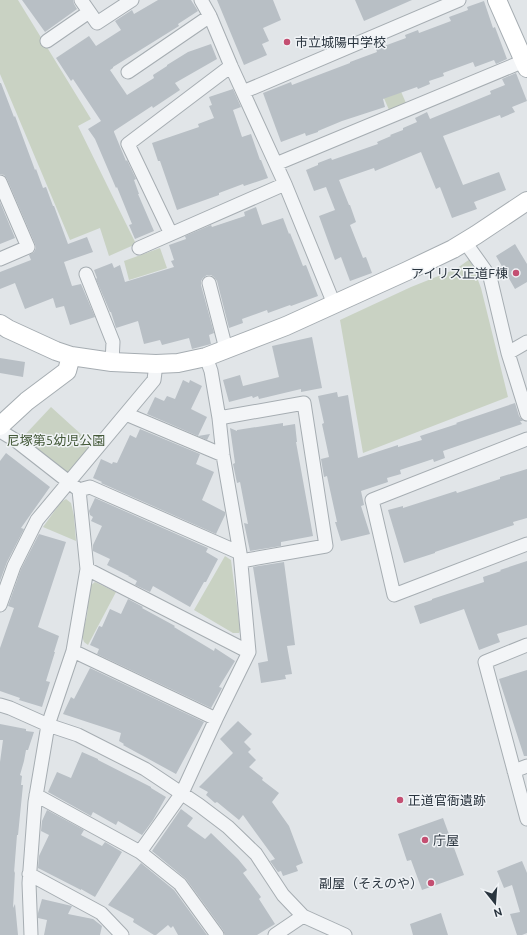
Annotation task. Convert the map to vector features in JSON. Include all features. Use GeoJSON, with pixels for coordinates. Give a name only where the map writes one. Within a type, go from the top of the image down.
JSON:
{"type":"FeatureCollection","features":[{"type":"Feature","properties":{"kind":"street"},"geometry":{"type":"LineString","coordinates":[[81,0],[97,23],[132,0]]}},
{"type":"Feature","properties":{"kind":"street"},"geometry":{"type":"LineString","coordinates":[[201,0],[210,16],[231,66],[285,184],[334,304]]}},
{"type":"Feature","properties":{"kind":"street"},"geometry":{"type":"LineString","coordinates":[[243,92],[459,0]]}},
{"type":"Feature","properties":{"kind":"street"},"geometry":{"type":"LineString","coordinates":[[276,164],[524,57],[497,0]]}},
{"type":"Feature","properties":{"kind":"street"},"geometry":{"type":"LineString","coordinates":[[47,41],[89,12]]}},
{"type":"Feature","properties":{"kind":"street"},"geometry":{"type":"LineString","coordinates":[[128,72],[210,16]]}},
{"type":"Feature","properties":{"kind":"street"},"geometry":{"type":"LineString","coordinates":[[171,234],[128,144],[231,66]]}},
{"type":"Feature","properties":{"kind":"street"},"geometry":{"type":"LineString","coordinates":[[0,182],[28,247],[0,259]]}},
{"type":"Feature","properties":{"kind":"street"},"geometry":{"type":"LineString","coordinates":[[139,248],[285,184]]}},
{"type":"Feature","properties":{"kind":"street"},"geometry":{"type":"LineString","coordinates":[[0,324],[56,351],[71,356],[112,362],[156,364],[178,363],[206,357],[286,326],[453,249],[527,201]]}},
{"type":"Feature","properties":{"kind":"street"},"geometry":{"type":"LineString","coordinates":[[465,242],[490,277],[508,353],[527,414]]}},
{"type":"Feature","properties":{"kind":"street"},"geometry":{"type":"LineString","coordinates":[[86,274],[116,336],[113,342],[112,362]]}},
{"type":"Feature","properties":{"kind":"street"},"geometry":{"type":"LineString","coordinates":[[209,283],[226,349]]}},
{"type":"Feature","properties":{"kind":"street"},"geometry":{"type":"LineString","coordinates":[[508,353],[527,342]]}},
{"type":"Feature","properties":{"kind":"street"},"geometry":{"type":"LineString","coordinates":[[0,426],[27,401],[67,371],[71,356]]}},
{"type":"Feature","properties":{"kind":"street"},"geometry":{"type":"LineString","coordinates":[[140,852],[182,793],[249,652],[240,557],[223,455],[219,418],[211,371],[206,357]]}},
{"type":"Feature","properties":{"kind":"street"},"geometry":{"type":"LineString","coordinates":[[0,605],[14,566],[37,520],[154,380],[156,364]]}},
{"type":"Feature","properties":{"kind":"street"},"geometry":{"type":"LineString","coordinates":[[79,490],[90,487],[240,557],[326,546],[304,403],[219,418]]}},
{"type":"Feature","properties":{"kind":"street"},"geometry":{"type":"LineString","coordinates":[[126,414],[223,455]]}},
{"type":"Feature","properties":{"kind":"street"},"geometry":{"type":"LineString","coordinates":[[0,431],[15,440],[79,490],[87,569],[73,651],[48,726],[36,795],[29,874],[31,935]]}},
{"type":"Feature","properties":{"kind":"street"},"geometry":{"type":"LineString","coordinates":[[527,439],[372,500],[394,595],[527,544]]}},
{"type":"Feature","properties":{"kind":"street"},"geometry":{"type":"LineString","coordinates":[[87,569],[249,652]]}},
{"type":"Feature","properties":{"kind":"street"},"geometry":{"type":"LineString","coordinates":[[527,645],[485,662],[527,819]]}},
{"type":"Feature","properties":{"kind":"street"},"geometry":{"type":"LineString","coordinates":[[73,651],[216,719]]}},
{"type":"Feature","properties":{"kind":"street"},"geometry":{"type":"LineString","coordinates":[[0,704],[48,726],[78,735],[145,769],[199,804],[228,827],[256,854],[283,895],[303,916],[345,935]]}},
{"type":"Feature","properties":{"kind":"street"},"geometry":{"type":"LineString","coordinates":[[514,771],[527,766]]}},
{"type":"Feature","properties":{"kind":"street"},"geometry":{"type":"LineString","coordinates":[[36,795],[140,852],[180,884],[217,935]]}},
{"type":"Feature","properties":{"kind":"street"},"geometry":{"type":"LineString","coordinates":[[29,874],[101,913],[122,935]]}},
{"type":"Feature","properties":{"kind":"street"},"geometry":{"type":"LineString","coordinates":[[276,935],[303,916]]}},
{"type":"Feature","properties":{"kind":"green space"},"geometry":{"type":"Polygon","coordinates":[[[0,0],[18,0],[91,119],[78,126],[136,244],[109,256],[100,228],[70,240],[0,74],[0,0]]]}},
{"type":"Feature","properties":{"kind":"green space"},"geometry":{"type":"Polygon","coordinates":[[[392,71],[406,103],[389,110],[375,77],[392,71]]]}},
{"type":"Feature","properties":{"kind":"green space"},"geometry":{"type":"Polygon","coordinates":[[[160,248],[167,268],[129,280],[124,261],[160,248]]]}},
{"type":"Feature","properties":{"kind":"green space"},"geometry":{"type":"Polygon","coordinates":[[[470,259],[481,288],[508,397],[363,453],[340,320],[411,287],[456,269],[470,259]]]}},
{"type":"Feature","properties":{"kind":"green space","name":"尼塚第5幼児公園"},"geometry":{"type":"Polygon","coordinates":[[[51,407],[94,446],[67,474],[21,439],[51,407]]]}},
{"type":"Feature","properties":{"kind":"green space"},"geometry":{"type":"Polygon","coordinates":[[[66,499],[71,503],[74,516],[76,541],[43,527],[61,502],[66,499]]]}},
{"type":"Feature","properties":{"kind":"green space"},"geometry":{"type":"Polygon","coordinates":[[[225,556],[231,560],[240,629],[239,633],[233,633],[194,610],[225,556]]]}},
{"type":"Feature","properties":{"kind":"green space"},"geometry":{"type":"Polygon","coordinates":[[[95,582],[116,592],[88,645],[84,642],[82,636],[87,615],[90,586],[95,582]]]}},
{"type":"Feature","properties":{"kind":"building"},"geometry":{"type":"Polygon","coordinates":[[[22,0],[73,0],[77,9],[45,32],[22,0]]]}},
{"type":"Feature","properties":{"kind":"building"},"geometry":{"type":"Polygon","coordinates":[[[158,0],[191,0],[198,11],[178,24],[179,26],[110,70],[127,95],[154,78],[153,75],[188,52],[211,44],[217,59],[175,83],[180,90],[114,131],[126,161],[127,160],[136,179],[134,180],[138,194],[154,231],[135,239],[129,225],[132,224],[117,187],[116,188],[95,139],[88,129],[101,121],[73,79],[71,81],[56,58],[89,36],[96,46],[121,30],[115,21],[132,10],[134,14],[158,0]]]}},
{"type":"Feature","properties":{"kind":"building"},"geometry":{"type":"Polygon","coordinates":[[[217,0],[273,0],[281,20],[263,28],[269,41],[262,44],[267,55],[244,65],[217,0]]]}},
{"type":"Feature","properties":{"kind":"building"},"geometry":{"type":"Polygon","coordinates":[[[355,0],[412,0],[364,21],[355,0]]]}},
{"type":"Feature","properties":{"kind":"building"},"geometry":{"type":"Polygon","coordinates":[[[484,1],[493,28],[495,27],[507,59],[496,64],[494,60],[475,67],[473,62],[443,73],[444,76],[429,81],[430,84],[383,99],[385,107],[342,121],[318,132],[306,136],[305,133],[281,142],[263,93],[291,82],[292,85],[377,52],[376,49],[406,38],[405,35],[418,30],[419,33],[451,21],[449,17],[468,10],[467,7],[484,1]]]}},
{"type":"Feature","properties":{"kind":"building"},"geometry":{"type":"Polygon","coordinates":[[[516,73],[527,101],[512,107],[515,112],[501,118],[500,115],[443,136],[463,185],[499,172],[506,190],[474,202],[477,209],[452,218],[440,187],[436,189],[421,152],[375,171],[374,168],[339,180],[356,222],[350,225],[363,258],[366,257],[372,273],[350,281],[341,257],[335,260],[319,216],[335,210],[326,187],[314,191],[306,170],[331,158],[332,160],[378,144],[377,142],[417,122],[415,118],[427,112],[430,119],[491,94],[490,91],[505,85],[502,79],[516,73]]]}},
{"type":"Feature","properties":{"kind":"building"},"geometry":{"type":"Polygon","coordinates":[[[0,83],[14,117],[15,116],[35,170],[36,169],[43,188],[46,187],[68,244],[87,237],[93,252],[64,262],[72,286],[81,284],[95,317],[70,325],[64,306],[56,308],[53,298],[25,309],[15,283],[0,289],[0,272],[31,260],[29,255],[34,252],[36,248],[7,179],[4,175],[0,174],[0,83]]]}},
{"type":"Feature","properties":{"kind":"building"},"geometry":{"type":"Polygon","coordinates":[[[233,89],[241,107],[233,110],[242,137],[251,134],[268,178],[244,186],[243,184],[219,193],[219,195],[177,210],[160,161],[158,161],[152,143],[199,127],[198,124],[214,118],[209,106],[212,105],[209,97],[233,89]]]}},
{"type":"Feature","properties":{"kind":"building"},"geometry":{"type":"Polygon","coordinates":[[[0,202],[15,238],[0,244],[0,202]]]}},
{"type":"Feature","properties":{"kind":"building"},"geometry":{"type":"Polygon","coordinates":[[[256,207],[262,225],[283,218],[303,266],[306,265],[318,296],[268,313],[267,310],[242,319],[243,323],[229,328],[217,281],[211,275],[207,275],[201,281],[201,285],[214,333],[209,335],[211,344],[192,349],[189,338],[162,345],[160,340],[144,344],[138,321],[116,328],[111,312],[96,279],[94,270],[112,263],[114,268],[120,265],[125,282],[174,267],[171,261],[174,260],[169,245],[186,239],[185,236],[211,225],[212,227],[245,216],[244,212],[256,207]]]}},
{"type":"Feature","properties":{"kind":"building","name":"アイリス正道F棟"},"geometry":{"type":"Polygon","coordinates":[[[515,244],[527,264],[527,282],[515,289],[496,256],[515,244]]]}},
{"type":"Feature","properties":{"kind":"building"},"geometry":{"type":"Polygon","coordinates":[[[312,337],[322,388],[301,392],[301,389],[259,399],[258,396],[253,398],[252,396],[229,402],[223,380],[240,375],[243,386],[279,377],[272,346],[312,337]]]}},
{"type":"Feature","properties":{"kind":"building"},"geometry":{"type":"Polygon","coordinates":[[[0,358],[25,362],[23,377],[0,373],[0,358]]]}},
{"type":"Feature","properties":{"kind":"building"},"geometry":{"type":"Polygon","coordinates":[[[183,380],[189,383],[190,380],[202,386],[191,409],[207,417],[198,436],[210,434],[207,440],[147,414],[155,397],[164,401],[167,396],[175,399],[183,380]]]}},
{"type":"Feature","properties":{"kind":"building"},"geometry":{"type":"Polygon","coordinates":[[[337,392],[338,397],[348,395],[358,458],[398,445],[398,447],[422,440],[420,436],[515,403],[519,416],[523,421],[520,421],[522,424],[443,451],[445,458],[434,462],[433,459],[400,470],[401,474],[387,478],[388,482],[361,491],[364,505],[361,506],[370,534],[341,541],[335,522],[337,522],[327,476],[324,477],[321,459],[329,457],[318,396],[337,392]]]}},
{"type":"Feature","properties":{"kind":"building"},"geometry":{"type":"Polygon","coordinates":[[[283,423],[283,426],[295,424],[296,442],[313,536],[281,542],[281,546],[250,551],[244,523],[248,524],[240,482],[237,483],[233,464],[235,463],[230,428],[237,431],[283,423]]]}},
{"type":"Feature","properties":{"kind":"building"},"geometry":{"type":"Polygon","coordinates":[[[140,429],[200,454],[196,464],[214,472],[202,500],[225,512],[216,534],[101,483],[102,482],[93,478],[101,459],[112,464],[113,462],[117,463],[130,435],[136,438],[140,429]]]}},
{"type":"Feature","properties":{"kind":"building"},"geometry":{"type":"Polygon","coordinates":[[[6,453],[50,487],[21,528],[24,529],[7,562],[0,581],[0,461],[6,453]]]}},
{"type":"Feature","properties":{"kind":"building"},"geometry":{"type":"Polygon","coordinates":[[[527,469],[527,518],[513,522],[514,525],[404,563],[388,510],[403,506],[403,508],[456,491],[457,493],[527,469]]]}},
{"type":"Feature","properties":{"kind":"building"},"geometry":{"type":"Polygon","coordinates":[[[95,498],[208,548],[206,552],[218,559],[206,582],[204,582],[190,607],[153,586],[150,592],[135,585],[137,581],[107,565],[110,559],[93,551],[93,545],[102,526],[91,521],[93,517],[90,515],[89,511],[95,498]]]}},
{"type":"Feature","properties":{"kind":"building"},"geometry":{"type":"Polygon","coordinates":[[[39,534],[66,542],[38,627],[59,636],[46,681],[50,682],[42,707],[19,700],[20,698],[0,691],[0,648],[14,608],[8,606],[21,569],[39,534]]]}},
{"type":"Feature","properties":{"kind":"building"},"geometry":{"type":"Polygon","coordinates":[[[527,561],[527,625],[497,634],[500,642],[479,650],[464,609],[420,624],[414,606],[484,582],[483,577],[527,561]]]}},
{"type":"Feature","properties":{"kind":"building"},"geometry":{"type":"Polygon","coordinates":[[[284,562],[295,645],[287,646],[292,674],[285,675],[286,679],[261,683],[258,663],[268,661],[253,567],[284,562]]]}},
{"type":"Feature","properties":{"kind":"building"},"geometry":{"type":"Polygon","coordinates":[[[128,599],[175,626],[174,627],[214,651],[215,648],[235,661],[219,687],[222,688],[211,708],[97,654],[99,649],[90,645],[99,626],[102,627],[110,609],[121,614],[128,599]]]}},
{"type":"Feature","properties":{"kind":"building"},"geometry":{"type":"Polygon","coordinates":[[[90,668],[204,722],[176,774],[123,745],[124,744],[119,741],[121,733],[63,714],[71,697],[74,699],[90,668]]]}},
{"type":"Feature","properties":{"kind":"building"},"geometry":{"type":"Polygon","coordinates":[[[527,670],[527,756],[524,756],[499,679],[527,670]]]}},
{"type":"Feature","properties":{"kind":"building"},"geometry":{"type":"Polygon","coordinates":[[[238,721],[252,734],[244,742],[251,749],[248,752],[256,760],[249,767],[263,778],[262,780],[279,793],[272,802],[289,826],[303,863],[296,866],[298,871],[283,876],[281,871],[278,872],[270,861],[275,859],[243,815],[239,820],[217,802],[215,803],[206,795],[208,792],[199,787],[233,753],[220,739],[238,721]]]}},
{"type":"Feature","properties":{"kind":"building"},"geometry":{"type":"Polygon","coordinates":[[[0,724],[34,732],[28,750],[26,750],[20,775],[22,776],[21,785],[23,785],[17,835],[13,908],[15,904],[18,935],[0,935],[0,762],[3,740],[0,740],[0,724]]]}},
{"type":"Feature","properties":{"kind":"building"},"geometry":{"type":"Polygon","coordinates":[[[82,752],[151,787],[166,797],[153,820],[142,835],[118,821],[116,825],[93,812],[91,816],[48,792],[57,772],[71,778],[82,752]]]}},
{"type":"Feature","properties":{"kind":"building"},"geometry":{"type":"Polygon","coordinates":[[[181,809],[193,818],[187,826],[205,839],[211,833],[238,859],[247,870],[243,873],[261,897],[259,899],[275,924],[257,935],[225,935],[223,930],[186,879],[152,851],[181,809]]]}},
{"type":"Feature","properties":{"kind":"building"},"geometry":{"type":"Polygon","coordinates":[[[47,810],[84,830],[81,835],[102,846],[105,842],[122,852],[95,897],[38,868],[39,856],[49,835],[41,831],[42,821],[47,810]]]}},
{"type":"Feature","properties":{"kind":"building"},"geometry":{"type":"Polygon","coordinates":[[[443,818],[464,875],[422,890],[411,860],[407,861],[398,834],[443,818]]]}},
{"type":"Feature","properties":{"kind":"building"},"geometry":{"type":"Polygon","coordinates":[[[522,861],[527,873],[527,933],[517,935],[510,914],[520,912],[512,885],[504,888],[497,871],[522,861]]]}},
{"type":"Feature","properties":{"kind":"building"},"geometry":{"type":"Polygon","coordinates":[[[141,863],[174,890],[207,935],[178,935],[173,926],[171,928],[168,925],[154,935],[133,922],[134,919],[108,905],[141,863]]]}},
{"type":"Feature","properties":{"kind":"building"},"geometry":{"type":"Polygon","coordinates":[[[42,899],[72,906],[68,914],[93,919],[102,926],[100,935],[44,935],[47,920],[38,918],[42,899]]]}},
{"type":"Feature","properties":{"kind":"building"},"geometry":{"type":"Polygon","coordinates":[[[441,913],[448,935],[413,935],[410,924],[441,913]]]}},
{"type":"Feature","properties":{"kind":"place","name":"市立城陽中学校"},"geometry":{"type":"Point","coordinates":[287,42]}},
{"type":"Feature","properties":{"kind":"place","name":"アイリス正道F棟"},"geometry":{"type":"Point","coordinates":[516,273]}},
{"type":"Feature","properties":{"kind":"place","name":"正道官衙遺跡"},"geometry":{"type":"Point","coordinates":[400,800]}},
{"type":"Feature","properties":{"kind":"place","name":"庁屋"},"geometry":{"type":"Point","coordinates":[425,840]}},
{"type":"Feature","properties":{"kind":"place","name":"副屋（そえのや）"},"geometry":{"type":"Point","coordinates":[431,883]}}]}
